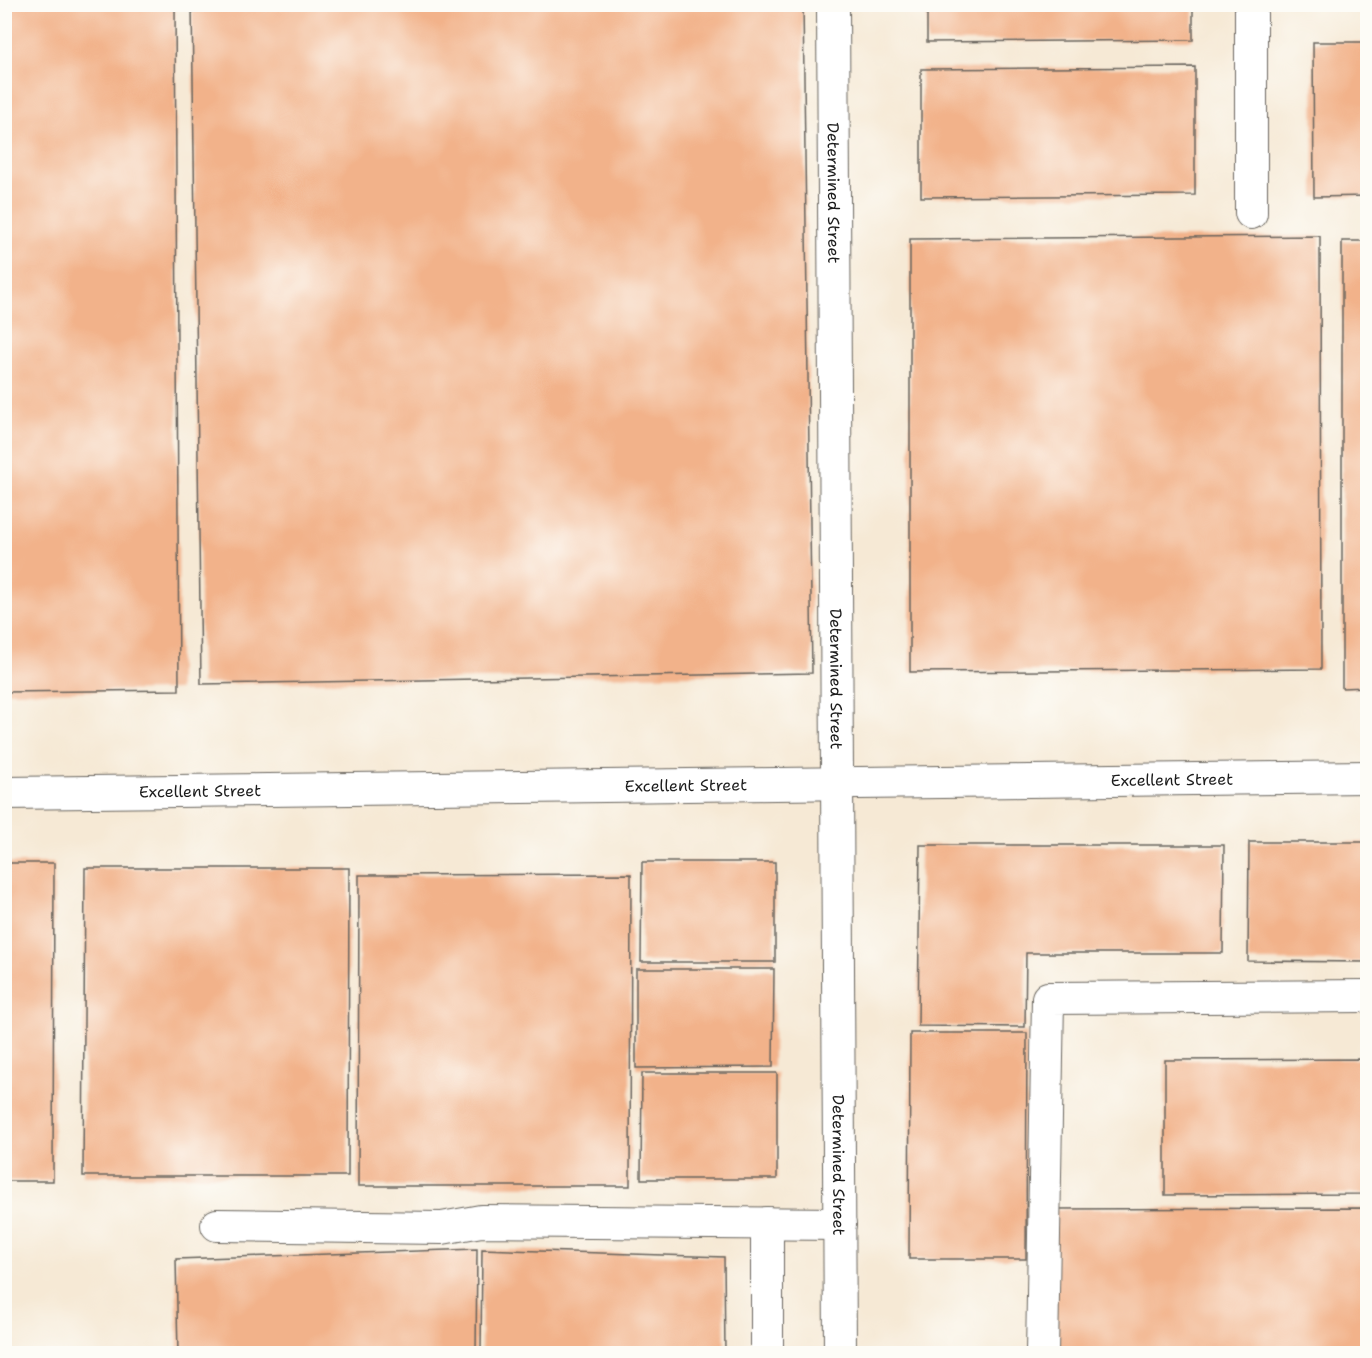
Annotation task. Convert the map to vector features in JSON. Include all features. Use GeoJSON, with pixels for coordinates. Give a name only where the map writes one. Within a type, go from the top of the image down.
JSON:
{"type":"FeatureCollection","features":[{"type":"Feature","properties":{"kind":"street","name":"Determined Street"},"geometry":{"type":"LineString","coordinates":[[833,4],[840,1353]]}},
{"type":"Feature","properties":{"kind":"street"},"geometry":{"type":"LineString","coordinates":[[1251,4],[1251,213]]}},
{"type":"Feature","properties":{"kind":"street","name":"Excellent Street"},"geometry":{"type":"LineString","coordinates":[[4,793],[1368,777]]}},
{"type":"Feature","properties":{"kind":"street"},"geometry":{"type":"LineString","coordinates":[[1042,1353],[1048,998],[1368,996]]}},
{"type":"Feature","properties":{"kind":"street"},"geometry":{"type":"LineString","coordinates":[[218,1225],[442,1228],[481,1221],[840,1224]]}},
{"type":"Feature","properties":{"kind":"street"},"geometry":{"type":"LineString","coordinates":[[767,1224],[767,1353]]}},
{"type":"Feature","properties":{"kind":"building"},"geometry":{"type":"Polygon","coordinates":[[[4,4],[175,4],[179,690],[4,692],[4,4]]]}},
{"type":"Feature","properties":{"kind":"building"},"geometry":{"type":"Polygon","coordinates":[[[192,4],[803,4],[812,673],[201,684],[192,4]]]}},
{"type":"Feature","properties":{"kind":"building"},"geometry":{"type":"Polygon","coordinates":[[[927,4],[1193,4],[1193,40],[927,42],[927,4]]]}},
{"type":"Feature","properties":{"kind":"building"},"geometry":{"type":"Polygon","coordinates":[[[1313,42],[1368,42],[1368,196],[1314,197],[1313,42]]]}},
{"type":"Feature","properties":{"kind":"building"},"geometry":{"type":"Polygon","coordinates":[[[1195,67],[1195,195],[921,197],[921,69],[1195,67]]]}},
{"type":"Feature","properties":{"kind":"building"},"geometry":{"type":"Polygon","coordinates":[[[1320,236],[1321,669],[910,672],[910,239],[1320,236]]]}},
{"type":"Feature","properties":{"kind":"building"},"geometry":{"type":"Polygon","coordinates":[[[1342,241],[1368,241],[1368,687],[1342,688],[1342,241]]]}},
{"type":"Feature","properties":{"kind":"building"},"geometry":{"type":"Polygon","coordinates":[[[1249,842],[1368,842],[1368,962],[1248,961],[1249,842]]]}},
{"type":"Feature","properties":{"kind":"building"},"geometry":{"type":"Polygon","coordinates":[[[920,845],[1224,845],[1223,953],[1026,953],[1025,1027],[918,1026],[920,845]]]}},
{"type":"Feature","properties":{"kind":"building"},"geometry":{"type":"Polygon","coordinates":[[[642,862],[775,862],[775,962],[641,962],[642,862]]]}},
{"type":"Feature","properties":{"kind":"building"},"geometry":{"type":"Polygon","coordinates":[[[4,863],[54,863],[53,1181],[4,1181],[4,863]]]}},
{"type":"Feature","properties":{"kind":"building"},"geometry":{"type":"Polygon","coordinates":[[[85,868],[349,868],[348,1176],[83,1176],[85,868]]]}},
{"type":"Feature","properties":{"kind":"building"},"geometry":{"type":"Polygon","coordinates":[[[631,874],[630,1186],[358,1186],[359,875],[631,874]]]}},
{"type":"Feature","properties":{"kind":"building"},"geometry":{"type":"Polygon","coordinates":[[[636,969],[774,969],[773,1067],[636,1068],[636,969]]]}},
{"type":"Feature","properties":{"kind":"building"},"geometry":{"type":"Polygon","coordinates":[[[910,1033],[1027,1033],[1026,1259],[909,1259],[910,1033]]]}},
{"type":"Feature","properties":{"kind":"building"},"geometry":{"type":"Polygon","coordinates":[[[1368,1059],[1368,1194],[1165,1195],[1165,1060],[1368,1059]]]}},
{"type":"Feature","properties":{"kind":"building"},"geometry":{"type":"Polygon","coordinates":[[[642,1073],[777,1073],[777,1179],[641,1179],[642,1073]]]}},
{"type":"Feature","properties":{"kind":"building"},"geometry":{"type":"Polygon","coordinates":[[[1368,1208],[1368,1354],[1050,1354],[1050,1209],[1368,1208]]]}},
{"type":"Feature","properties":{"kind":"building"},"geometry":{"type":"Polygon","coordinates":[[[477,1249],[476,1354],[178,1354],[176,1259],[477,1249]]]}},
{"type":"Feature","properties":{"kind":"building"},"geometry":{"type":"Polygon","coordinates":[[[482,1249],[724,1257],[725,1354],[481,1354],[482,1249]]]}}]}
